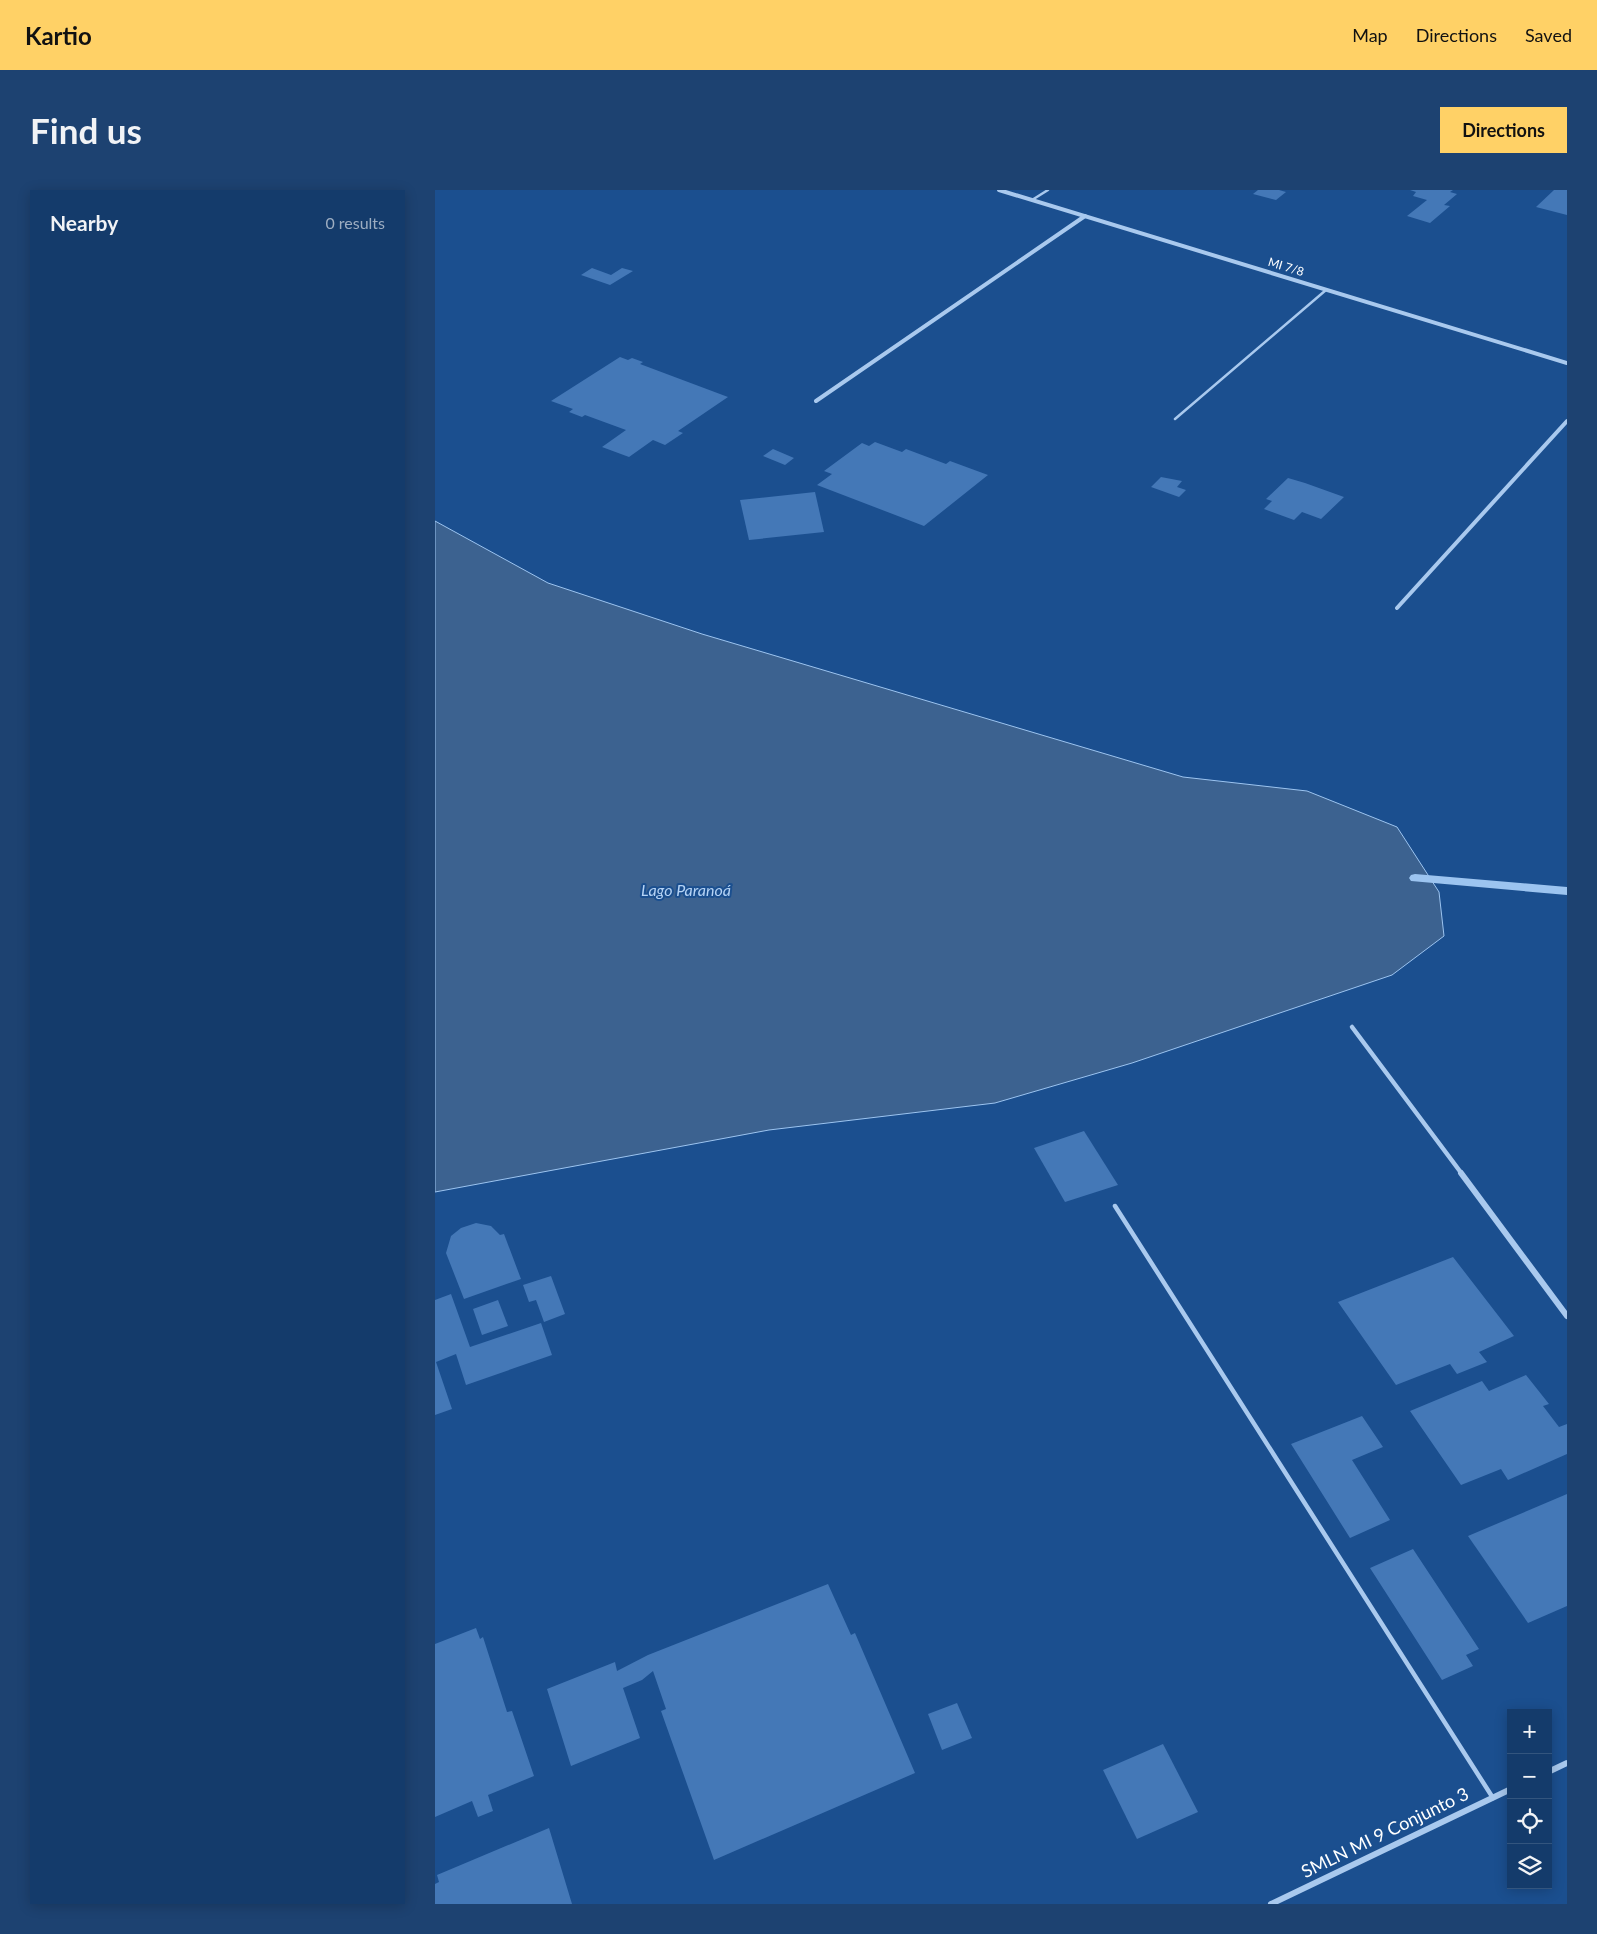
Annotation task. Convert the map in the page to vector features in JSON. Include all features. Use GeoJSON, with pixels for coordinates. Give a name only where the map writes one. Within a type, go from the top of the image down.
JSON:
{"type":"FeatureCollection","features":[{"type":"Feature","properties":{"kind":"street","name":"MI 7/8"},"geometry":{"type":"LineString","coordinates":[[999,190],[1567,363]]}},
{"type":"Feature","properties":{"kind":"street"},"geometry":{"type":"LineString","coordinates":[[816,401],[1085,216]]}},
{"type":"Feature","properties":{"kind":"street"},"geometry":{"type":"LineString","coordinates":[[1397,608],[1567,421]]}},
{"type":"Feature","properties":{"kind":"street"},"geometry":{"type":"LineString","coordinates":[[1352,1027],[1567,1316]]}},
{"type":"Feature","properties":{"kind":"street"},"geometry":{"type":"LineString","coordinates":[[1552,1770],[1567,1763]]}},
{"type":"Feature","properties":{"kind":"street","name":"SMLN MI 9 Conjunto 3"},"geometry":{"type":"LineString","coordinates":[[1271,1904],[1507,1792]]}},
{"type":"Feature","properties":{"kind":"lane"},"geometry":{"type":"LineString","coordinates":[[1032,200],[1048,190]]}},
{"type":"Feature","properties":{"kind":"lane"},"geometry":{"type":"LineString","coordinates":[[1175,419],[1326,290]]}},
{"type":"Feature","properties":{"kind":"lane"},"geometry":{"type":"LineString","coordinates":[[1115,1206],[1493,1798]]}},
{"type":"Feature","properties":{"kind":"water","name":"Lago Paranoá"},"geometry":{"type":"Polygon","coordinates":[[[435,521],[548,583],[702,634],[1183,777],[1307,791],[1397,827],[1439,892],[1444,936],[1392,975],[1132,1063],[995,1103],[769,1130],[435,1192],[435,521]]]}},
{"type":"Feature","properties":{"kind":"building"},"geometry":{"type":"Polygon","coordinates":[[[1258,190],[1286,192],[1276,200],[1253,194],[1258,190]]]}},
{"type":"Feature","properties":{"kind":"building"},"geometry":{"type":"Polygon","coordinates":[[[1410,190],[1453,190],[1450,192],[1457,194],[1444,205],[1450,206],[1430,223],[1407,216],[1427,200],[1413,196],[1416,192],[1410,190]]]}},
{"type":"Feature","properties":{"kind":"building"},"geometry":{"type":"Polygon","coordinates":[[[1554,190],[1567,190],[1567,215],[1536,207],[1554,190]]]}},
{"type":"Feature","properties":{"kind":"building"},"geometry":{"type":"Polygon","coordinates":[[[592,268],[611,275],[622,268],[633,271],[610,285],[581,275],[592,268]]]}},
{"type":"Feature","properties":{"kind":"building"},"geometry":{"type":"Polygon","coordinates":[[[620,357],[628,360],[632,358],[643,362],[640,364],[728,397],[678,431],[683,433],[665,445],[653,440],[629,457],[602,447],[626,430],[585,415],[582,417],[569,412],[573,409],[551,401],[620,357]]]}},
{"type":"Feature","properties":{"kind":"building"},"geometry":{"type":"Polygon","coordinates":[[[875,442],[902,452],[906,449],[946,464],[950,461],[988,475],[924,526],[817,485],[832,474],[824,471],[862,443],[869,446],[875,442]]]}},
{"type":"Feature","properties":{"kind":"building"},"geometry":{"type":"Polygon","coordinates":[[[773,449],[794,458],[785,465],[763,456],[773,449]]]}},
{"type":"Feature","properties":{"kind":"building"},"geometry":{"type":"Polygon","coordinates":[[[1161,477],[1182,481],[1177,487],[1186,490],[1179,497],[1151,487],[1161,477]]]}},
{"type":"Feature","properties":{"kind":"building"},"geometry":{"type":"Polygon","coordinates":[[[1288,478],[1344,497],[1321,519],[1302,512],[1294,520],[1264,509],[1272,501],[1266,499],[1288,478]]]}},
{"type":"Feature","properties":{"kind":"building"},"geometry":{"type":"Polygon","coordinates":[[[815,492],[824,532],[749,540],[740,500],[815,492]]]}},
{"type":"Feature","properties":{"kind":"building"},"geometry":{"type":"Polygon","coordinates":[[[1084,1131],[1118,1185],[1065,1202],[1034,1148],[1084,1131]]]}},
{"type":"Feature","properties":{"kind":"building"},"geometry":{"type":"Polygon","coordinates":[[[476,1223],[491,1226],[500,1235],[504,1234],[521,1279],[464,1299],[446,1253],[451,1236],[461,1228],[476,1223]]]}},
{"type":"Feature","properties":{"kind":"building"},"geometry":{"type":"Polygon","coordinates":[[[1453,1257],[1514,1336],[1479,1352],[1487,1362],[1457,1374],[1450,1364],[1396,1385],[1338,1302],[1453,1257]]]}},
{"type":"Feature","properties":{"kind":"building"},"geometry":{"type":"Polygon","coordinates":[[[551,1276],[565,1314],[544,1322],[536,1300],[529,1302],[523,1285],[551,1276]]]}},
{"type":"Feature","properties":{"kind":"building"},"geometry":{"type":"Polygon","coordinates":[[[451,1294],[470,1347],[541,1323],[552,1355],[466,1385],[456,1354],[436,1362],[452,1409],[435,1415],[435,1300],[451,1294]]]}},
{"type":"Feature","properties":{"kind":"building"},"geometry":{"type":"Polygon","coordinates":[[[498,1300],[508,1326],[482,1335],[473,1309],[498,1300]]]}},
{"type":"Feature","properties":{"kind":"building"},"geometry":{"type":"Polygon","coordinates":[[[1526,1375],[1549,1404],[1543,1406],[1559,1427],[1567,1424],[1567,1454],[1508,1480],[1501,1469],[1461,1485],[1410,1411],[1482,1381],[1489,1391],[1526,1375]]]}},
{"type":"Feature","properties":{"kind":"building"},"geometry":{"type":"Polygon","coordinates":[[[1362,1416],[1383,1447],[1352,1460],[1390,1520],[1350,1538],[1291,1444],[1362,1416]]]}},
{"type":"Feature","properties":{"kind":"building"},"geometry":{"type":"Polygon","coordinates":[[[1567,1494],[1567,1606],[1528,1623],[1468,1536],[1567,1494]]]}},
{"type":"Feature","properties":{"kind":"building"},"geometry":{"type":"Polygon","coordinates":[[[1413,1549],[1479,1649],[1466,1655],[1473,1666],[1442,1680],[1370,1568],[1413,1549]]]}},
{"type":"Feature","properties":{"kind":"building"},"geometry":{"type":"Polygon","coordinates":[[[828,1584],[851,1635],[855,1633],[915,1773],[714,1860],[661,1711],[666,1709],[653,1671],[642,1680],[623,1688],[640,1738],[571,1766],[547,1689],[615,1662],[617,1671],[648,1655],[828,1584]]]}},
{"type":"Feature","properties":{"kind":"building"},"geometry":{"type":"Polygon","coordinates":[[[476,1628],[480,1639],[483,1637],[507,1712],[512,1711],[534,1776],[488,1795],[493,1811],[478,1817],[472,1801],[435,1817],[435,1644],[476,1628]]]}},
{"type":"Feature","properties":{"kind":"building"},"geometry":{"type":"Polygon","coordinates":[[[957,1703],[972,1738],[942,1750],[928,1714],[957,1703]]]}},
{"type":"Feature","properties":{"kind":"building"},"geometry":{"type":"Polygon","coordinates":[[[1163,1744],[1198,1812],[1137,1839],[1103,1770],[1163,1744]]]}},
{"type":"Feature","properties":{"kind":"building"},"geometry":{"type":"Polygon","coordinates":[[[549,1828],[572,1904],[435,1904],[435,1884],[439,1882],[437,1875],[549,1828]]]}},
{"type":"Feature","properties":{"kind":"waterway"},"geometry":{"type":"LineString","coordinates":[[1415,878],[1567,891]]}}]}
